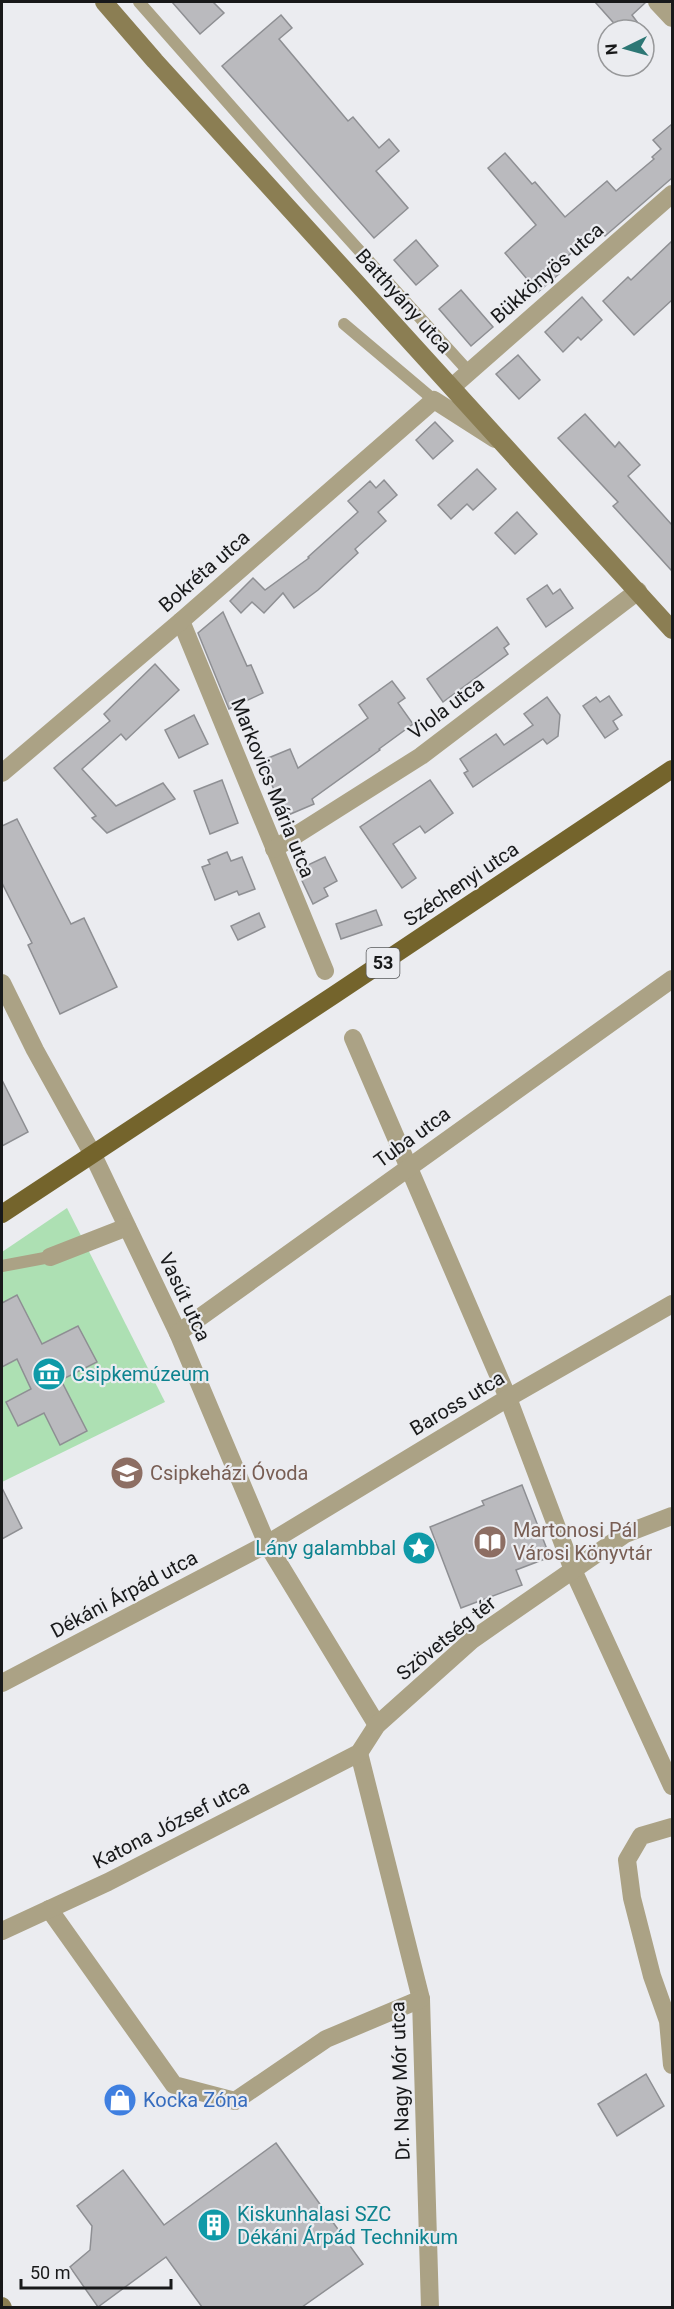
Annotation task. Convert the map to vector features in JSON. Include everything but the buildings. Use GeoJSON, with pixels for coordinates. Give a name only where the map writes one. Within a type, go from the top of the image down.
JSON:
{"type":"FeatureCollection","features":[{"type":"Feature","properties":{"kind":"main road","name":"Batthyány utca"},"geometry":{"type":"LineString","coordinates":[[104,2],[155,62],[672,630]]}},
{"type":"Feature","properties":{"kind":"main road","name":"Széchenyi utca"},"geometry":{"type":"LineString","coordinates":[[92,1153],[305,1015],[672,769]]}},
{"type":"Feature","properties":{"kind":"main road","name":"53"},"geometry":{"type":"LineString","coordinates":[[2,1214],[92,1153]]}},
{"type":"Feature","properties":{"kind":"street"},"geometry":{"type":"LineString","coordinates":[[657,2],[672,18]]}},
{"type":"Feature","properties":{"kind":"street","name":"Bükkönyös utca"},"geometry":{"type":"LineString","coordinates":[[452,387],[672,194]]}},
{"type":"Feature","properties":{"kind":"street"},"geometry":{"type":"LineString","coordinates":[[435,400],[502,443]]}},
{"type":"Feature","properties":{"kind":"street","name":"Bokréta utca"},"geometry":{"type":"LineString","coordinates":[[2,773],[435,400]]}},
{"type":"Feature","properties":{"kind":"street","name":"Viola utca"},"geometry":{"type":"LineString","coordinates":[[274,849],[421,756],[638,591]]}},
{"type":"Feature","properties":{"kind":"street","name":"Markovics Mária utca"},"geometry":{"type":"LineString","coordinates":[[181,621],[325,971]]}},
{"type":"Feature","properties":{"kind":"street","name":"Tuba utca"},"geometry":{"type":"LineString","coordinates":[[178,1333],[672,979]]}},
{"type":"Feature","properties":{"kind":"street","name":"Vasút utca"},"geometry":{"type":"LineString","coordinates":[[2,983],[35,1050],[92,1153],[178,1333],[267,1544],[377,1725]]}},
{"type":"Feature","properties":{"kind":"street"},"geometry":{"type":"LineString","coordinates":[[353,1038],[508,1398],[573,1570],[672,1786]]}},
{"type":"Feature","properties":{"kind":"street"},"geometry":{"type":"LineString","coordinates":[[50,1257],[127,1227]]}},
{"type":"Feature","properties":{"kind":"street","name":"Baross utca"},"geometry":{"type":"LineString","coordinates":[[267,1544],[508,1398],[672,1304]]}},
{"type":"Feature","properties":{"kind":"street","name":"Szövetség tér"},"geometry":{"type":"LineString","coordinates":[[359,1753],[377,1725],[472,1640],[625,1534],[672,1516]]}},
{"type":"Feature","properties":{"kind":"street","name":"Dékáni Árpád utca"},"geometry":{"type":"LineString","coordinates":[[2,1683],[267,1544]]}},
{"type":"Feature","properties":{"kind":"street","name":"Katona József utca"},"geometry":{"type":"LineString","coordinates":[[2,1931],[108,1882],[359,1753]]}},
{"type":"Feature","properties":{"kind":"street","name":"Dr. Nagy Mór utca"},"geometry":{"type":"LineString","coordinates":[[359,1753],[421,1999],[430,2307]]}},
{"type":"Feature","properties":{"kind":"street"},"geometry":{"type":"LineString","coordinates":[[672,1827],[641,1836],[627,1860],[632,1898],[652,1976],[668,2021],[672,2065]]}},
{"type":"Feature","properties":{"kind":"street"},"geometry":{"type":"LineString","coordinates":[[49,1908],[174,2085],[235,2101],[326,2039],[421,1999]]}},
{"type":"Feature","properties":{"kind":"lane"},"geometry":{"type":"LineString","coordinates":[[139,2],[469,372]]}},
{"type":"Feature","properties":{"kind":"lane"},"geometry":{"type":"LineString","coordinates":[[344,324],[435,400]]}},
{"type":"Feature","properties":{"kind":"lane"},"geometry":{"type":"LineString","coordinates":[[2,1266],[50,1257]]}},
{"type":"Feature","properties":{"kind":"green space"},"geometry":{"type":"Polygon","coordinates":[[[67,1208],[165,1402],[2,1482],[2,1252],[67,1208]]]}},
{"type":"Feature","properties":{"kind":"place","name":"Csipkemúzeum"},"geometry":{"type":"Point","coordinates":[49,1374]}},
{"type":"Feature","properties":{"kind":"place","name":"Csipkeházi Óvoda"},"geometry":{"type":"Point","coordinates":[127,1473]}},
{"type":"Feature","properties":{"kind":"place","name":"Martonosi Pál Városi Könyvtár"},"geometry":{"type":"Point","coordinates":[490,1542]}},
{"type":"Feature","properties":{"kind":"place","name":"Lány galambbal"},"geometry":{"type":"Point","coordinates":[419,1548]}},
{"type":"Feature","properties":{"kind":"place","name":"Kocka Zóna"},"geometry":{"type":"Point","coordinates":[120,2100]}},
{"type":"Feature","properties":{"kind":"place","name":"Kiskunhalasi SZC Dékáni Árpád Technikum"},"geometry":{"type":"Point","coordinates":[214,2225]}}]}
